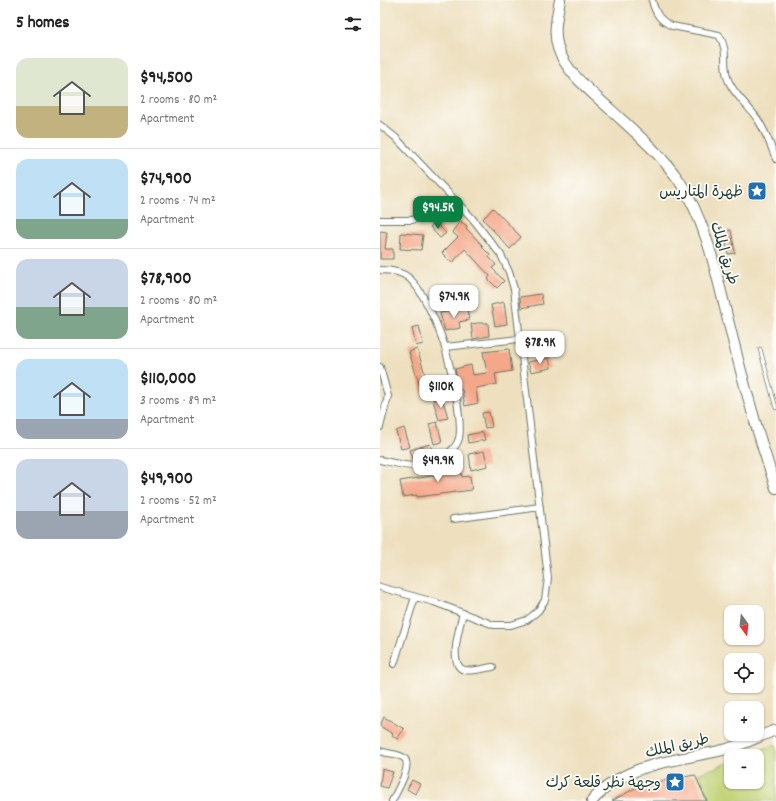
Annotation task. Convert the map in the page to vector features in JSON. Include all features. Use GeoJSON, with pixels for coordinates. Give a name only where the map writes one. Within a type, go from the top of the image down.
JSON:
{"type":"FeatureCollection","features":[{"type":"Feature","properties":{"kind":"main road","name":"طريق الملك"},"geometry":{"type":"LineString","coordinates":[[560,0],[556,25],[556,38],[558,49],[566,64],[594,94],[666,163],[680,183],[699,219],[714,265],[742,373],[776,488]]}},
{"type":"Feature","properties":{"kind":"main road","name":"طريق الملك"},"geometry":{"type":"LineString","coordinates":[[592,801],[616,782],[635,771],[658,763],[728,748],[776,730]]}},
{"type":"Feature","properties":{"kind":"street"},"geometry":{"type":"LineString","coordinates":[[652,0],[658,17],[665,23],[672,26],[719,35],[725,46],[726,75],[738,97],[758,120],[776,159]]}},
{"type":"Feature","properties":{"kind":"street"},"geometry":{"type":"LineString","coordinates":[[380,126],[395,137],[455,200],[501,255],[509,272],[514,289],[548,578],[546,600],[538,611],[527,620],[511,625],[494,625],[415,597],[380,587]]}},
{"type":"Feature","properties":{"kind":"street"},"geometry":{"type":"LineString","coordinates":[[380,220],[412,220],[455,200]]}},
{"type":"Feature","properties":{"kind":"street"},"geometry":{"type":"LineString","coordinates":[[380,270],[392,270],[407,277],[414,283],[423,296],[445,347],[459,415],[459,441],[449,453],[426,466],[408,466],[380,460]]}},
{"type":"Feature","properties":{"kind":"street"},"geometry":{"type":"LineString","coordinates":[[445,347],[519,339]]}},
{"type":"Feature","properties":{"kind":"street"},"geometry":{"type":"LineString","coordinates":[[380,367],[386,382],[388,396],[382,411],[380,427]]}},
{"type":"Feature","properties":{"kind":"street"},"geometry":{"type":"LineString","coordinates":[[453,519],[540,507]]}},
{"type":"Feature","properties":{"kind":"street"},"geometry":{"type":"LineString","coordinates":[[394,664],[415,597]]}},
{"type":"Feature","properties":{"kind":"street"},"geometry":{"type":"LineString","coordinates":[[462,613],[455,656],[459,667],[464,670],[473,670],[493,666]]}},
{"type":"Feature","properties":{"kind":"street"},"geometry":{"type":"LineString","coordinates":[[380,751],[404,757],[407,762],[407,768],[392,801]]}},
{"type":"Feature","properties":{"kind":"lane"},"geometry":{"type":"LineString","coordinates":[[760,350],[776,408]]}},
{"type":"Feature","properties":{"kind":"green space"},"geometry":{"type":"Polygon","coordinates":[[[776,744],[776,801],[711,801],[698,774],[724,765],[724,789],[764,789],[764,749],[776,744]]]}},
{"type":"Feature","properties":{"kind":"building"},"geometry":{"type":"Polygon","coordinates":[[[493,208],[521,237],[510,249],[483,219],[493,208]]]}},
{"type":"Feature","properties":{"kind":"building"},"geometry":{"type":"Polygon","coordinates":[[[460,221],[467,226],[466,228],[483,246],[482,247],[490,255],[489,257],[496,265],[492,268],[504,281],[497,288],[488,279],[490,276],[465,249],[452,263],[442,253],[458,237],[452,232],[460,221]]]}},
{"type":"Feature","properties":{"kind":"building"},"geometry":{"type":"Polygon","coordinates":[[[435,222],[446,233],[440,238],[430,227],[435,222]]]}},
{"type":"Feature","properties":{"kind":"building"},"geometry":{"type":"Polygon","coordinates":[[[731,230],[735,253],[728,254],[724,231],[731,230]]]}},
{"type":"Feature","properties":{"kind":"building"},"geometry":{"type":"Polygon","coordinates":[[[380,231],[387,232],[385,249],[393,249],[393,259],[380,259],[380,231]]]}},
{"type":"Feature","properties":{"kind":"building"},"geometry":{"type":"Polygon","coordinates":[[[401,233],[423,235],[421,250],[400,249],[401,233]]]}},
{"type":"Feature","properties":{"kind":"building"},"geometry":{"type":"Polygon","coordinates":[[[541,294],[543,304],[521,308],[520,297],[541,294]]]}},
{"type":"Feature","properties":{"kind":"building"},"geometry":{"type":"Polygon","coordinates":[[[504,302],[507,324],[495,326],[491,305],[504,302]]]}},
{"type":"Feature","properties":{"kind":"building"},"geometry":{"type":"Polygon","coordinates":[[[467,309],[469,320],[459,322],[460,328],[445,331],[440,313],[467,309]]]}},
{"type":"Feature","properties":{"kind":"building"},"geometry":{"type":"Polygon","coordinates":[[[488,323],[489,336],[473,339],[471,324],[488,323]]]}},
{"type":"Feature","properties":{"kind":"building"},"geometry":{"type":"Polygon","coordinates":[[[419,326],[423,344],[416,346],[412,328],[419,326]]]}},
{"type":"Feature","properties":{"kind":"building"},"geometry":{"type":"Polygon","coordinates":[[[417,349],[432,396],[424,399],[409,352],[417,349]]]}},
{"type":"Feature","properties":{"kind":"building"},"geometry":{"type":"Polygon","coordinates":[[[509,349],[512,371],[495,374],[497,384],[476,388],[478,403],[465,406],[462,390],[460,390],[455,369],[471,365],[473,375],[487,373],[483,352],[509,349]]]}},
{"type":"Feature","properties":{"kind":"building"},"geometry":{"type":"Polygon","coordinates":[[[549,358],[551,368],[531,372],[528,362],[549,358]]]}},
{"type":"Feature","properties":{"kind":"building"},"geometry":{"type":"Polygon","coordinates":[[[442,397],[448,418],[439,420],[433,400],[442,397]]]}},
{"type":"Feature","properties":{"kind":"building"},"geometry":{"type":"Polygon","coordinates":[[[489,412],[492,427],[485,428],[482,413],[489,412]]]}},
{"type":"Feature","properties":{"kind":"building"},"geometry":{"type":"Polygon","coordinates":[[[437,422],[442,442],[434,444],[429,424],[437,422]]]}},
{"type":"Feature","properties":{"kind":"building"},"geometry":{"type":"Polygon","coordinates":[[[404,428],[410,447],[401,449],[396,431],[404,428]]]}},
{"type":"Feature","properties":{"kind":"building"},"geometry":{"type":"Polygon","coordinates":[[[483,432],[485,440],[468,443],[467,435],[483,432]]]}},
{"type":"Feature","properties":{"kind":"building"},"geometry":{"type":"Polygon","coordinates":[[[430,444],[433,453],[413,459],[410,450],[430,444]]]}},
{"type":"Feature","properties":{"kind":"building"},"geometry":{"type":"Polygon","coordinates":[[[484,451],[488,466],[471,470],[469,454],[484,451]]]}},
{"type":"Feature","properties":{"kind":"building"},"geometry":{"type":"Polygon","coordinates":[[[459,459],[462,477],[470,476],[472,490],[417,497],[417,495],[403,497],[400,481],[444,474],[443,470],[455,460],[459,459]]]}},
{"type":"Feature","properties":{"kind":"building"},"geometry":{"type":"Polygon","coordinates":[[[384,717],[404,729],[397,739],[392,735],[393,734],[380,726],[384,717]]]}},
{"type":"Feature","properties":{"kind":"building"},"geometry":{"type":"Polygon","coordinates":[[[382,769],[393,772],[387,788],[380,786],[382,769]]]}},
{"type":"Feature","properties":{"kind":"building"},"geometry":{"type":"Polygon","coordinates":[[[695,775],[707,801],[612,801],[641,785],[695,775]]]}},
{"type":"Feature","properties":{"kind":"building"},"geometry":{"type":"Polygon","coordinates":[[[412,780],[420,784],[415,794],[407,789],[412,780]]]}},
{"type":"Feature","properties":{"kind":"place","name":"ظهرة المتاريس"},"geometry":{"type":"Point","coordinates":[757,191]}},
{"type":"Feature","properties":{"kind":"place","name":"وجهة نظر قلعة كرك"},"geometry":{"type":"Point","coordinates":[675,782]}}]}
